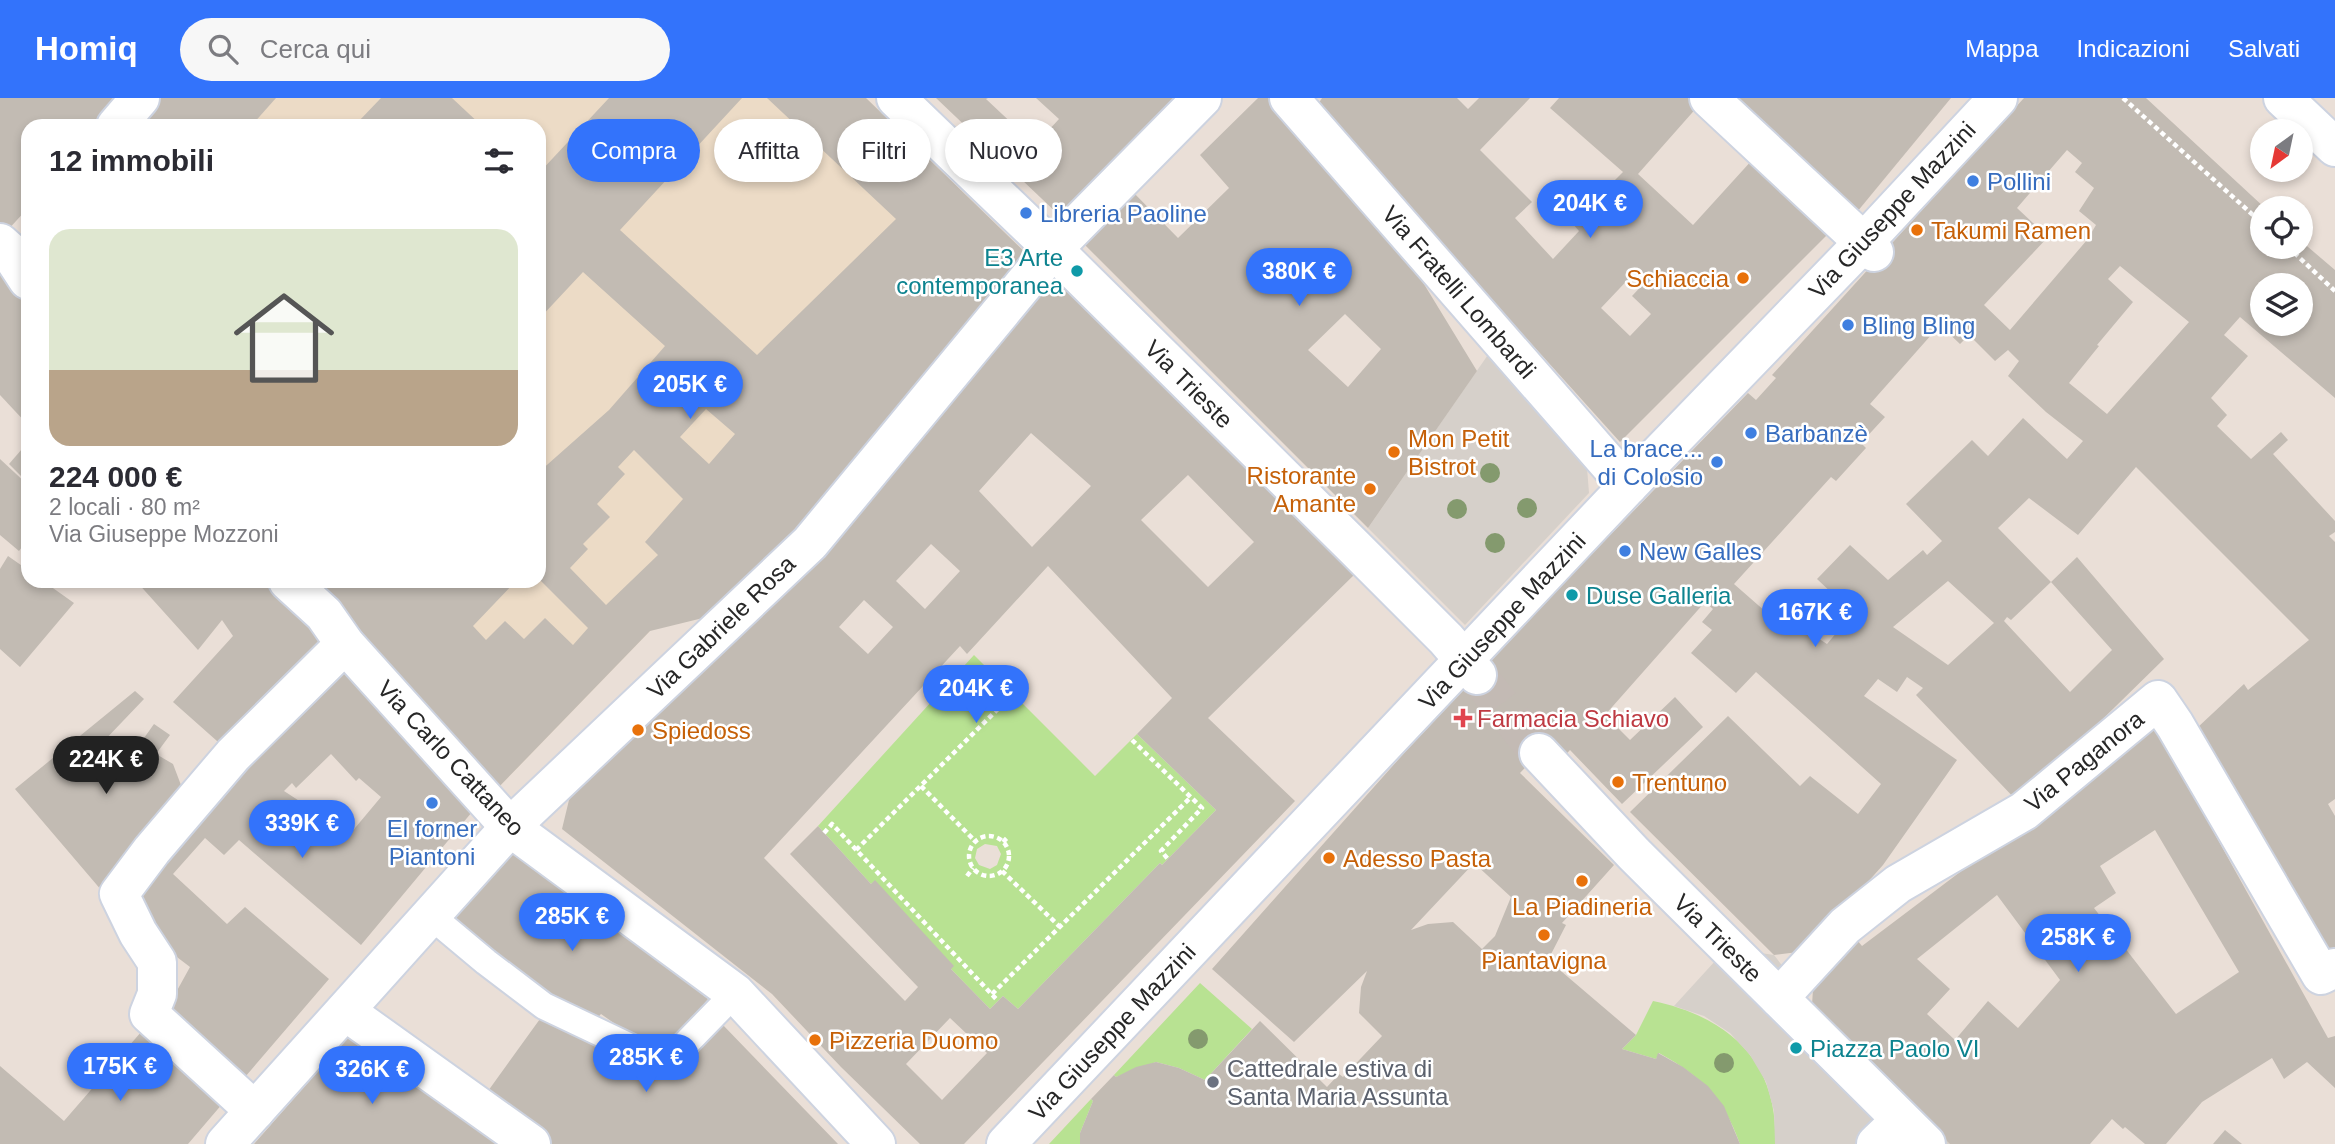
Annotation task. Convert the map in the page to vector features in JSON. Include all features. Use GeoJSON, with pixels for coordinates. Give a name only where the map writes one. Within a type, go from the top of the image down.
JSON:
{"type":"FeatureCollection","features":[{"type":"Feature","properties":{"kind":"street"},"geometry":{"type":"LineString","coordinates":[[122,119],[140,98]]}},
{"type":"Feature","properties":{"kind":"street","name":"Via Trieste"},"geometry":{"type":"LineString","coordinates":[[896,98],[1053,249],[1471,667]]}},
{"type":"Feature","properties":{"kind":"street","name":"Via Gabriele Rosa"},"geometry":{"type":"LineString","coordinates":[[225,1144],[510,827],[810,543],[1053,249],[1202,98]]}},
{"type":"Feature","properties":{"kind":"street","name":"Via Fratelli Lombardi"},"geometry":{"type":"LineString","coordinates":[[1289,98],[1628,486]]}},
{"type":"Feature","properties":{"kind":"street"},"geometry":{"type":"LineString","coordinates":[[1709,98],[1869,247]]}},
{"type":"Feature","properties":{"kind":"street","name":"Via Giuseppe Mazzini"},"geometry":{"type":"LineString","coordinates":[[1006,1144],[1471,667],[1628,486],[1869,247],[1998,98]]}},
{"type":"Feature","properties":{"kind":"street"},"geometry":{"type":"LineString","coordinates":[[2283,98],[2335,148]]}},
{"type":"Feature","properties":{"kind":"street","name":"Via Carlo Cattaneo"},"geometry":{"type":"LineString","coordinates":[[296,588],[324,614],[345,644],[510,827],[735,993],[876,1144]]}},
{"type":"Feature","properties":{"kind":"street"},"geometry":{"type":"LineString","coordinates":[[255,1111],[149,1014],[157,994],[157,962],[138,933],[119,894],[152,850],[233,755],[345,644]]}},
{"type":"Feature","properties":{"kind":"street","name":"Via Paganora"},"geometry":{"type":"LineString","coordinates":[[1779,998],[1845,926],[1898,884],[2024,811],[2158,700],[2321,975],[2335,968]]}},
{"type":"Feature","properties":{"kind":"street","name":"Via Trieste"},"geometry":{"type":"LineString","coordinates":[[1539,753],[1634,855],[1779,998],[1901,1136]]}},
{"type":"Feature","properties":{"kind":"street"},"geometry":{"type":"LineString","coordinates":[[345,1012],[531,1144]]}},
{"type":"Feature","properties":{"kind":"lane"},"geometry":{"type":"LineString","coordinates":[[431,916],[544,1006],[666,1064],[735,993]]}},
{"type":"Feature","properties":{"kind":"path"},"geometry":{"type":"LineString","coordinates":[[2123,98],[2250,212]]}},
{"type":"Feature","properties":{"kind":"path"},"geometry":{"type":"LineString","coordinates":[[2301,259],[2335,291]]}},
{"type":"Feature","properties":{"kind":"path"},"geometry":{"type":"LineString","coordinates":[[856,850],[1013,694]]}},
{"type":"Feature","properties":{"kind":"path"},"geometry":{"type":"LineString","coordinates":[[1132,740],[1202,808],[1161,851],[1168,859]]}},
{"type":"Feature","properties":{"kind":"path"},"geometry":{"type":"LineString","coordinates":[[921,786],[975,841]]}},
{"type":"Feature","properties":{"kind":"path"},"geometry":{"type":"LineString","coordinates":[[992,994],[1191,797]]}},
{"type":"Feature","properties":{"kind":"path"},"geometry":{"type":"LineString","coordinates":[[824,833],[832,824],[998,1001]]}},
{"type":"Feature","properties":{"kind":"path"},"geometry":{"type":"LineString","coordinates":[[986,836],[1003,842],[1009,856],[1002,871],[987,876],[973,868],[969,857],[971,845],[975,841],[986,836]]}},
{"type":"Feature","properties":{"kind":"path"},"geometry":{"type":"LineString","coordinates":[[1003,842],[1009,837]]}},
{"type":"Feature","properties":{"kind":"path"},"geometry":{"type":"LineString","coordinates":[[967,876],[973,868]]}},
{"type":"Feature","properties":{"kind":"path"},"geometry":{"type":"LineString","coordinates":[[1002,871],[1060,927]]}},
{"type":"Feature","properties":{"kind":"shaded area"},"geometry":{"type":"Polygon","coordinates":[[[161,98],[866,98],[888,119],[837,119],[837,182],[931,182],[931,161],[945,175],[945,182],[953,182],[1034,261],[650,631],[495,791],[309,588],[546,588],[546,119],[143,119],[161,98]]]}},
{"type":"Feature","properties":{"kind":"shaded area"},"geometry":{"type":"Polygon","coordinates":[[[1492,349],[1586,455],[1589,493],[1465,625],[1368,528],[1492,349]]]}},
{"type":"Feature","properties":{"kind":"shaded area","name":"Piazza Paolo VI"},"geometry":{"type":"Polygon","coordinates":[[[1727,948],[1774,955],[1840,1041],[1950,1144],[1775,1144],[1774,1111],[1766,1082],[1750,1055],[1730,1033],[1704,1016],[1674,1006],[1727,948]]]}},
{"type":"Feature","properties":{"kind":"green space"},"geometry":{"type":"Polygon","coordinates":[[[974,655],[1095,776],[1137,734],[1216,810],[1162,865],[1160,863],[1018,1009],[1003,996],[990,1009],[951,969],[875,881],[871,884],[818,826],[974,655]],[[985,844],[977,849],[975,858],[979,865],[990,869],[997,865],[1001,854],[997,846],[985,844]]]}},
{"type":"Feature","properties":{"kind":"green space"},"geometry":{"type":"Polygon","coordinates":[[[1200,983],[1252,1029],[1205,1080],[1179,1068],[1156,1062],[1116,1077],[1114,1075],[1200,983]]]}},
{"type":"Feature","properties":{"kind":"green space"},"geometry":{"type":"Polygon","coordinates":[[[1653,1001],[1680,1008],[1705,1019],[1744,1048],[1758,1067],[1768,1089],[1774,1115],[1775,1144],[1740,1144],[1726,1113],[1699,1080],[1659,1053],[1656,1059],[1622,1049],[1636,1035],[1653,1001]]]}},
{"type":"Feature","properties":{"kind":"green space"},"geometry":{"type":"Polygon","coordinates":[[[1091,1099],[1093,1101],[1080,1133],[1081,1144],[1049,1144],[1091,1099]]]}},
{"type":"Feature","properties":{"kind":"building"},"geometry":{"type":"Polygon","coordinates":[[[0,98],[128,98],[108,119],[21,119],[21,216],[5,233],[0,228],[0,98]]]}},
{"type":"Feature","properties":{"kind":"building"},"geometry":{"type":"Polygon","coordinates":[[[161,98],[276,98],[257,119],[143,119],[161,98]]]}},
{"type":"Feature","properties":{"kind":"building"},"geometry":{"type":"Polygon","coordinates":[[[381,98],[452,98],[474,119],[361,119],[381,98]]]}},
{"type":"Feature","properties":{"kind":"building"},"geometry":{"type":"Polygon","coordinates":[[[609,98],[742,98],[723,119],[714,119],[714,128],[700,143],[700,119],[589,119],[609,98]]]}},
{"type":"Feature","properties":{"kind":"building"},"geometry":{"type":"Polygon","coordinates":[[[767,98],[866,98],[888,119],[837,119],[837,164],[823,151],[823,119],[789,119],[767,98]]]}},
{"type":"Feature","properties":{"kind":"building"},"geometry":{"type":"Polygon","coordinates":[[[936,98],[988,98],[986,99],[1007,119],[958,119],[936,98]]]}},
{"type":"Feature","properties":{"kind":"building"},"geometry":{"type":"Polygon","coordinates":[[[1036,98],[1179,98],[1062,218],[1024,182],[1062,182],[1062,119],[1036,98]]]}},
{"type":"Feature","properties":{"kind":"building"},"geometry":{"type":"Polygon","coordinates":[[[1258,98],[1272,98],[1402,248],[1477,371],[1368,528],[1082,242],[1132,191],[1178,238],[1229,188],[1200,155],[1258,98]],[[1345,314],[1308,350],[1348,387],[1381,349],[1345,314]]]}},
{"type":"Feature","properties":{"kind":"building"},"geometry":{"type":"Polygon","coordinates":[[[1322,98],[1457,98],[1468,109],[1479,98],[1530,98],[1480,150],[1532,202],[1515,218],[1553,259],[1579,231],[1572,223],[1623,172],[1550,108],[1559,98],[1691,98],[1699,105],[1638,174],[1693,225],[1753,159],[1828,234],[1620,442],[1317,106],[1322,98]],[[1637,270],[1601,308],[1630,336],[1651,314],[1632,296],[1647,280],[1637,270]]]}},
{"type":"Feature","properties":{"kind":"building"},"geometry":{"type":"Polygon","coordinates":[[[1738,98],[1951,98],[1857,212],[1738,98]]]}},
{"type":"Feature","properties":{"kind":"building"},"geometry":{"type":"Polygon","coordinates":[[[2024,98],[2146,98],[2252,196],[2250,259],[2313,259],[2313,251],[2335,270],[2335,398],[2262,336],[2313,336],[2313,273],[2250,273],[2250,326],[2240,317],[2224,335],[2248,356],[2211,398],[2227,415],[2217,426],[2251,459],[2281,432],[2288,440],[2273,454],[2335,521],[2335,532],[2329,536],[2335,542],[2335,799],[2328,804],[2335,816],[2335,947],[2328,951],[2197,728],[2244,684],[2248,690],[2309,640],[2136,467],[2078,535],[2029,498],[1998,528],[2051,582],[2077,557],[2164,659],[2018,802],[1916,695],[1923,688],[1907,677],[1897,692],[1878,679],[1864,696],[1957,760],[1883,865],[1806,951],[1774,955],[1630,812],[1728,716],[1800,786],[1810,776],[1858,814],[1881,784],[1756,672],[1736,693],[1691,653],[1712,630],[1702,622],[1713,609],[1705,602],[1605,715],[1630,740],[1675,697],[1703,727],[1622,804],[1570,750],[1556,765],[1541,751],[1520,773],[1614,865],[1562,923],[1566,925],[1548,960],[1636,1035],[1622,1049],[1656,1059],[1658,1053],[1708,1086],[1724,1106],[1740,1144],[1080,1144],[1080,1133],[1093,1101],[1091,1099],[1114,1075],[1116,1077],[1136,1067],[1156,1062],[1179,1068],[1205,1080],[1260,1021],[1327,1087],[1339,1074],[1343,1077],[1382,1036],[1359,1013],[1361,987],[1367,971],[1294,1042],[1212,969],[1406,751],[1586,560],[1748,393],[1756,400],[1776,378],[1772,375],[2024,98]],[[2067,150],[2017,208],[2048,237],[1984,305],[2010,330],[2087,240],[2096,225],[2079,211],[2094,188],[2075,172],[2082,163],[2067,150]],[[2120,266],[2108,279],[2133,302],[2069,383],[2107,414],[2189,322],[2120,266]],[[1940,325],[1870,404],[1885,417],[1861,443],[1866,448],[1836,481],[1831,477],[1734,584],[1781,625],[1787,618],[1827,644],[1853,613],[1817,579],[1850,545],[1888,580],[1923,550],[1927,555],[1942,541],[1906,504],[1972,440],[1988,456],[2023,418],[2067,459],[2083,441],[2046,412],[2008,376],[2019,361],[2008,350],[1995,361],[1969,335],[1960,344],[1940,325]],[[1948,581],[1893,627],[1948,665],[1994,623],[1948,581]],[[2051,582],[2011,620],[2007,617],[2004,621],[2070,692],[2112,650],[2051,582]],[[1474,863],[1411,930],[1428,924],[1453,922],[1482,949],[1495,936],[1511,897],[1474,863]]]}},
{"type":"Feature","properties":{"kind":"building"},"geometry":{"type":"Polygon","coordinates":[[[567,143],[567,182],[664,182],[620,230],[757,355],[896,219],[857,182],[931,182],[931,161],[945,175],[945,182],[953,182],[1034,261],[802,530],[707,617],[650,631],[495,791],[309,588],[509,588],[473,626],[486,640],[505,621],[524,639],[545,618],[573,645],[588,628],[546,586],[546,466],[609,410],[665,346],[583,272],[546,312],[546,166],[567,143]],[[706,409],[680,437],[709,464],[735,434],[706,409]],[[634,450],[618,467],[625,474],[597,504],[610,517],[583,544],[588,549],[570,568],[606,605],[658,555],[645,542],[683,499],[634,450]]]}},
{"type":"Feature","properties":{"kind":"building"},"geometry":{"type":"Polygon","coordinates":[[[0,256],[21,283],[21,418],[0,395],[0,256]]]}},
{"type":"Feature","properties":{"kind":"building"},"geometry":{"type":"Polygon","coordinates":[[[1054,278],[1180,396],[1355,574],[1208,718],[1295,801],[964,1144],[920,1144],[841,1067],[772,994],[562,829],[569,800],[584,776],[1054,278]],[[1031,433],[979,491],[1032,547],[1091,486],[1031,433]],[[1188,475],[1141,520],[1208,587],[1254,542],[1188,475]],[[931,544],[896,581],[925,609],[960,571],[931,544]],[[1048,566],[967,654],[960,646],[764,858],[905,1001],[918,987],[790,854],[818,826],[871,884],[875,880],[954,966],[951,969],[990,1009],[1003,996],[1018,1009],[1160,863],[1162,865],[1216,810],[1137,734],[1172,698],[1048,566]],[[864,600],[839,627],[868,654],[893,627],[864,600]],[[950,1018],[906,1064],[942,1100],[987,1053],[950,1018]]]}},
{"type":"Feature","properties":{"kind":"building"},"geometry":{"type":"Polygon","coordinates":[[[21,450],[21,476],[9,464],[21,450]]]}},
{"type":"Feature","properties":{"kind":"building"},"geometry":{"type":"Polygon","coordinates":[[[0,459],[21,478],[21,548],[19,551],[0,535],[0,459]]]}},
{"type":"Feature","properties":{"kind":"building"},"geometry":{"type":"Polygon","coordinates":[[[8,556],[21,565],[21,588],[53,588],[74,603],[20,667],[0,649],[0,569],[8,556]]]}},
{"type":"Feature","properties":{"kind":"building"},"geometry":{"type":"Polygon","coordinates":[[[142,588],[278,588],[336,642],[226,749],[173,702],[233,636],[222,620],[198,650],[142,588]]]}},
{"type":"Feature","properties":{"kind":"building"},"geometry":{"type":"Polygon","coordinates":[[[345,654],[477,806],[361,945],[239,840],[224,855],[205,838],[173,874],[227,924],[245,907],[329,979],[239,1084],[163,1016],[190,967],[152,938],[134,891],[345,654]],[[331,754],[296,788],[292,783],[284,791],[350,834],[381,797],[359,778],[356,781],[331,754]]]}},
{"type":"Feature","properties":{"kind":"building"},"geometry":{"type":"Polygon","coordinates":[[[135,691],[144,699],[101,744],[127,762],[154,724],[170,735],[156,754],[173,764],[187,801],[102,891],[15,789],[135,691]]]}},
{"type":"Feature","properties":{"kind":"building"},"geometry":{"type":"Polygon","coordinates":[[[2155,725],[2183,771],[2212,829],[2328,1038],[2335,1036],[2335,1088],[2307,1062],[2284,1079],[2272,1058],[2202,1102],[2166,1144],[2145,1144],[2112,1119],[2090,1144],[1950,1144],[1840,1041],[1844,1036],[1812,1005],[1814,974],[1852,934],[1862,946],[2155,725]],[[2155,830],[2100,866],[2116,893],[2094,908],[2176,1014],[2239,972],[2155,830]],[[1997,895],[1917,959],[1950,989],[1927,1014],[1955,1040],[1988,1001],[2018,1028],[2060,980],[1997,895]]]}},
{"type":"Feature","properties":{"kind":"building"},"geometry":{"type":"Polygon","coordinates":[[[507,844],[708,999],[661,1056],[601,1014],[593,1023],[549,1002],[443,918],[507,844]]]}},
{"type":"Feature","properties":{"kind":"building"},"geometry":{"type":"Polygon","coordinates":[[[545,1012],[667,1075],[721,1023],[838,1144],[550,1144],[483,1098],[545,1012]]]}},
{"type":"Feature","properties":{"kind":"building"},"geometry":{"type":"Polygon","coordinates":[[[148,1024],[229,1096],[188,1144],[0,1144],[0,1066],[64,1121],[148,1024]]]}},
{"type":"Feature","properties":{"kind":"building"},"geometry":{"type":"Polygon","coordinates":[[[355,1029],[506,1144],[254,1144],[355,1029]]]}},
{"type":"Feature","properties":{"kind":"building"},"geometry":{"type":"Polygon","coordinates":[[[2225,1130],[2242,1144],[2213,1144],[2225,1130]]]}},
{"type":"Feature","properties":{"kind":"tunnel"},"geometry":{"type":"LineString","coordinates":[[1477,675],[1539,753]]}},
{"type":"Feature","properties":{"kind":"place","name":"Pollini"},"geometry":{"type":"Point","coordinates":[1973,181]}},
{"type":"Feature","properties":{"kind":"place","name":"Libreria Paoline"},"geometry":{"type":"Point","coordinates":[1026,213]}},
{"type":"Feature","properties":{"kind":"place","name":"Takumi Ramen"},"geometry":{"type":"Point","coordinates":[1917,230]}},
{"type":"Feature","properties":{"kind":"place","name":"E3 Arte contemporanea"},"geometry":{"type":"Point","coordinates":[1077,271]}},
{"type":"Feature","properties":{"kind":"place","name":"Schiaccia"},"geometry":{"type":"Point","coordinates":[1743,278]}},
{"type":"Feature","properties":{"kind":"place","name":"Bling Bling"},"geometry":{"type":"Point","coordinates":[1848,325]}},
{"type":"Feature","properties":{"kind":"place","name":"Barbanzè"},"geometry":{"type":"Point","coordinates":[1751,433]}},
{"type":"Feature","properties":{"kind":"place","name":"Mon Petit Bistrot"},"geometry":{"type":"Point","coordinates":[1394,452]}},
{"type":"Feature","properties":{"kind":"place","name":"La brace... di Colosio"},"geometry":{"type":"Point","coordinates":[1717,462]}},
{"type":"Feature","properties":{"kind":"place","name":"Ristorante Amante"},"geometry":{"type":"Point","coordinates":[1370,489]}},
{"type":"Feature","properties":{"kind":"place","name":"New Galles"},"geometry":{"type":"Point","coordinates":[1625,551]}},
{"type":"Feature","properties":{"kind":"place","name":"Duse Galleria"},"geometry":{"type":"Point","coordinates":[1572,595]}},
{"type":"Feature","properties":{"kind":"place","name":"Farmacia Schiavo"},"geometry":{"type":"Point","coordinates":[1463,718]}},
{"type":"Feature","properties":{"kind":"place","name":"Spiedoss"},"geometry":{"type":"Point","coordinates":[638,730]}},
{"type":"Feature","properties":{"kind":"place","name":"Trentuno"},"geometry":{"type":"Point","coordinates":[1618,782]}},
{"type":"Feature","properties":{"kind":"place","name":"El forner Piantoni"},"geometry":{"type":"Point","coordinates":[432,803]}},
{"type":"Feature","properties":{"kind":"place","name":"Adesso Pasta"},"geometry":{"type":"Point","coordinates":[1329,858]}},
{"type":"Feature","properties":{"kind":"place","name":"La Piadineria"},"geometry":{"type":"Point","coordinates":[1582,881]}},
{"type":"Feature","properties":{"kind":"place","name":"Piantavigna"},"geometry":{"type":"Point","coordinates":[1544,935]}},
{"type":"Feature","properties":{"kind":"place","name":"Pizzeria Duomo"},"geometry":{"type":"Point","coordinates":[815,1040]}},
{"type":"Feature","properties":{"kind":"place","name":"Piazza Paolo VI"},"geometry":{"type":"Point","coordinates":[1796,1048]}},
{"type":"Feature","properties":{"kind":"place","name":"Cattedrale estiva di Santa Maria Assunta"},"geometry":{"type":"Point","coordinates":[1213,1082]}}]}
